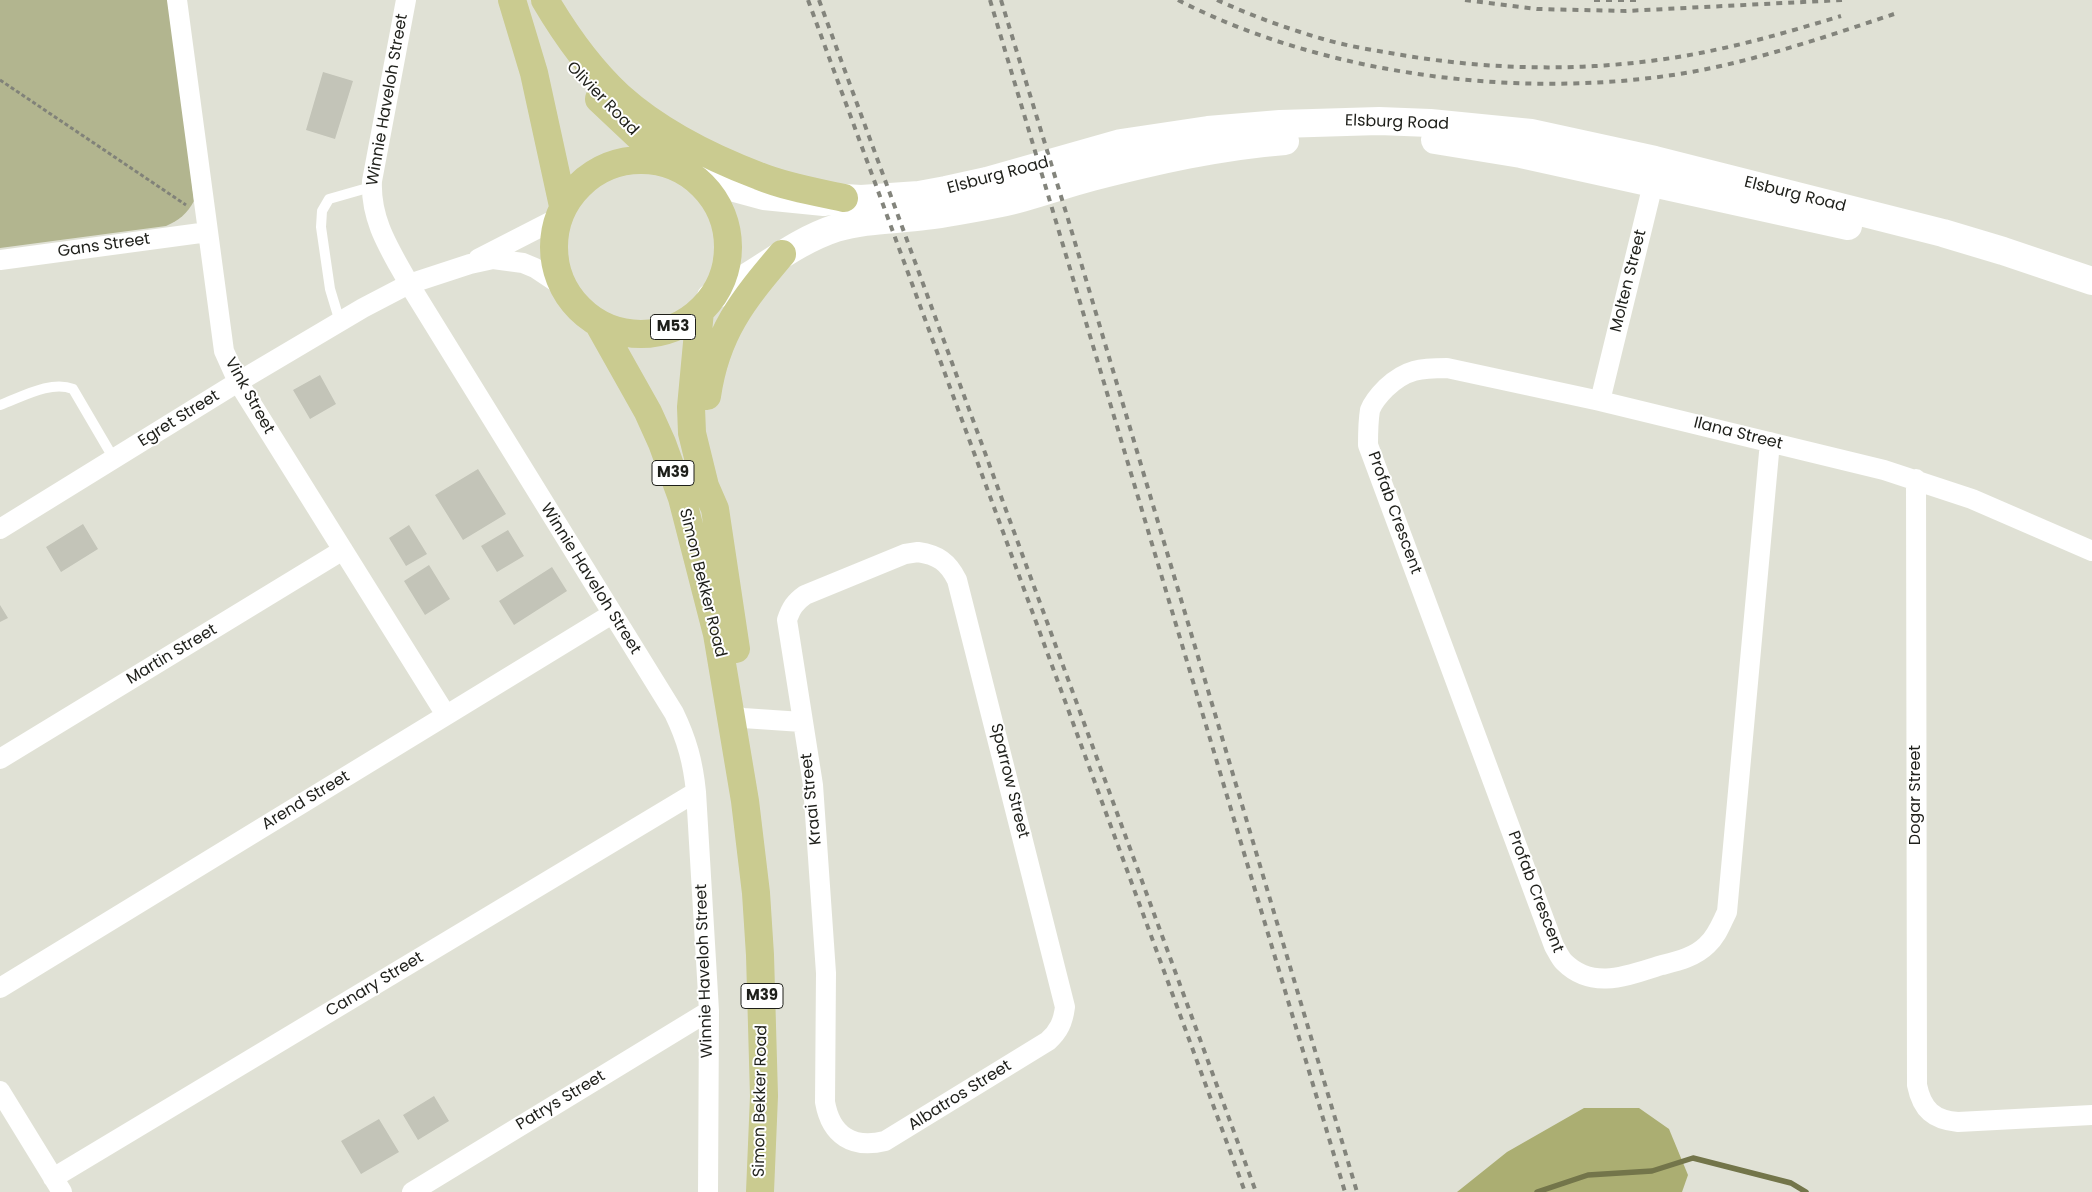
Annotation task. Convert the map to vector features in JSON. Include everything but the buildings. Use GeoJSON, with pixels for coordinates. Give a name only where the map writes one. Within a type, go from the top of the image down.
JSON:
{"type":"FeatureCollection","features":[{"type":"Feature","properties":{"kind":"main road","name":"M53"},"geometry":{"type":"LineString","coordinates":[[512,0],[534,73],[560,212]]}},
{"type":"Feature","properties":{"kind":"main road","name":"Olivier Road"},"geometry":{"type":"LineString","coordinates":[[530,0],[552,45],[579,79],[668,164]]}},
{"type":"Feature","properties":{"kind":"main road"},"geometry":{"type":"LineString","coordinates":[[545,0],[592,67],[619,96],[684,143],[761,177],[856,207]]}},
{"type":"Feature","properties":{"kind":"main road","name":"Elsburg Road"},"geometry":{"type":"LineString","coordinates":[[694,177],[764,196],[800,201],[824,202],[856,207],[923,205],[987,180],[1121,143],[1208,130],[1280,124],[1379,121],[1470,126],[1531,133],[1654,172],[1998,265],[2092,300]]}},
{"type":"Feature","properties":{"kind":"main road","name":"M53"},"geometry":{"type":"LineString","coordinates":[[638,160],[668,164],[694,177],[712,196],[724,219],[728,244],[726,269],[706,304],[678,326],[651,333],[624,333],[598,324],[577,307],[562,286],[554,264],[553,241],[560,212],[582,182],[608,166],[638,160]]}},
{"type":"Feature","properties":{"kind":"main road","name":"Elsburg Road"},"geometry":{"type":"LineString","coordinates":[[1654,172],[1943,233],[2004,251],[2092,281]]}},
{"type":"Feature","properties":{"kind":"main road","name":"Elsburg Road"},"geometry":{"type":"LineString","coordinates":[[706,304],[782,254],[807,240],[837,228],[856,207]]}},
{"type":"Feature","properties":{"kind":"main road"},"geometry":{"type":"LineString","coordinates":[[715,509],[705,430],[714,358],[734,314],[782,254]]}},
{"type":"Feature","properties":{"kind":"main road","name":"Simon Bekker Road"},"geometry":{"type":"LineString","coordinates":[[706,304],[690,407],[692,433],[705,486],[715,509],[735,634],[736,715],[756,893],[760,954],[764,1096],[760,1192]]}},
{"type":"Feature","properties":{"kind":"main road","name":"Simon Bekker Road"},"geometry":{"type":"LineString","coordinates":[[598,324],[648,412],[682,498],[736,715]]}},
{"type":"Feature","properties":{"kind":"street","name":"Vink Street"},"geometry":{"type":"LineString","coordinates":[[177,0],[224,351],[238,382],[446,715]]}},
{"type":"Feature","properties":{"kind":"street","name":"Winnie Haveloh Street"},"geometry":{"type":"LineString","coordinates":[[406,0],[371,187],[373,208],[380,230],[409,284],[674,713],[687,740],[694,768],[696,792],[709,1010],[708,1192]]}},
{"type":"Feature","properties":{"kind":"street","name":"Molten Street"},"geometry":{"type":"LineString","coordinates":[[1600,401],[1654,172]]}},
{"type":"Feature","properties":{"kind":"street"},"geometry":{"type":"LineString","coordinates":[[470,264],[560,212]]}},
{"type":"Feature","properties":{"kind":"street","name":"Gans Street"},"geometry":{"type":"LineString","coordinates":[[0,260],[207,225]]}},
{"type":"Feature","properties":{"kind":"street"},"geometry":{"type":"LineString","coordinates":[[470,264],[493,260],[523,263],[535,268],[562,286]]}},
{"type":"Feature","properties":{"kind":"street","name":"Egret Street"},"geometry":{"type":"LineString","coordinates":[[0,530],[238,382],[340,322],[409,284],[470,264]]}},
{"type":"Feature","properties":{"kind":"street","name":"Ilana Street"},"geometry":{"type":"LineString","coordinates":[[1380,394],[1394,380],[1409,372],[1425,368],[1447,368],[1600,401],[1916,479],[2006,513],[2092,550]]}},
{"type":"Feature","properties":{"kind":"street","name":"Profab Crescent"},"geometry":{"type":"LineString","coordinates":[[1380,394],[1371,408],[1368,424],[1368,445],[1554,946],[1564,962],[1579,972],[1599,979],[1618,979],[1689,957],[1706,946],[1718,932],[1727,912],[1770,442]]}},
{"type":"Feature","properties":{"kind":"street","name":"Dogar Street"},"geometry":{"type":"LineString","coordinates":[[1916,479],[1917,1085],[1919,1097],[1926,1108],[1935,1116],[1946,1121],[2092,1115]]}},
{"type":"Feature","properties":{"kind":"street","name":"Martin Street"},"geometry":{"type":"LineString","coordinates":[[0,759],[343,550]]}},
{"type":"Feature","properties":{"kind":"street","name":"Kraai Street"},"geometry":{"type":"LineString","coordinates":[[844,1138],[834,1128],[827,1116],[824,1102],[826,972],[813,785],[787,620],[790,610],[796,601],[805,595],[905,554],[918,552],[930,554]]}},
{"type":"Feature","properties":{"kind":"street","name":"Sparrow Street"},"geometry":{"type":"LineString","coordinates":[[930,554],[942,559],[951,568],[957,580],[1063,994],[1065,1007],[1063,1020]]}},
{"type":"Feature","properties":{"kind":"street","name":"Arend Street"},"geometry":{"type":"LineString","coordinates":[[0,988],[612,614]]}},
{"type":"Feature","properties":{"kind":"street"},"geometry":{"type":"LineString","coordinates":[[736,715],[802,722]]}},
{"type":"Feature","properties":{"kind":"street","name":"Canary Street"},"geometry":{"type":"LineString","coordinates":[[58,1185],[696,792]]}},
{"type":"Feature","properties":{"kind":"street","name":"Patrys Street"},"geometry":{"type":"LineString","coordinates":[[412,1192],[709,1010]]}},
{"type":"Feature","properties":{"kind":"street","name":"Albatros Street"},"geometry":{"type":"LineString","coordinates":[[844,1138],[857,1143],[872,1145],[885,1141],[1048,1041],[1057,1032],[1063,1020]]}},
{"type":"Feature","properties":{"kind":"street"},"geometry":{"type":"LineString","coordinates":[[0,1091],[58,1185]]}},
{"type":"Feature","properties":{"kind":"lane"},"geometry":{"type":"LineString","coordinates":[[340,322],[330,289],[322,227],[322,211],[329,199],[371,187]]}},
{"type":"Feature","properties":{"kind":"lane"},"geometry":{"type":"LineString","coordinates":[[0,406],[54,386],[65,385],[73,389],[114,459]]}},
{"type":"Feature","properties":{"kind":"path"},"geometry":{"type":"LineString","coordinates":[[0,80],[207,225]]}},
{"type":"Feature","properties":{"kind":"green space"},"geometry":{"type":"Polygon","coordinates":[[[0,0],[171,0],[194,201],[182,216],[166,226],[0,248],[0,0]]]}},
{"type":"Feature","properties":{"kind":"green space"},"geometry":{"type":"Polygon","coordinates":[[[1584,1108],[1639,1108],[1669,1129],[1688,1175],[1682,1192],[1457,1192],[1507,1152],[1584,1108]]]}},
{"type":"Feature","properties":{"kind":"waterway"},"geometry":{"type":"LineString","coordinates":[[1537,1192],[1588,1175],[1652,1171],[1693,1158],[1791,1183],[1806,1192]]}},
{"type":"Feature","properties":{"kind":"railway"},"geometry":{"type":"LineString","coordinates":[[808,0],[1245,1192]]}},
{"type":"Feature","properties":{"kind":"railway"},"geometry":{"type":"LineString","coordinates":[[819,0],[1256,1192]]}},
{"type":"Feature","properties":{"kind":"railway"},"geometry":{"type":"LineString","coordinates":[[990,0],[1345,1192]]}},
{"type":"Feature","properties":{"kind":"railway"},"geometry":{"type":"LineString","coordinates":[[1001,0],[1068,219],[1357,1192]]}},
{"type":"Feature","properties":{"kind":"railway"},"geometry":{"type":"LineString","coordinates":[[1178,0],[1237,27],[1301,48],[1367,65],[1434,76],[1503,82],[1571,84],[1638,79],[1726,65],[1823,38],[1894,14]]}},
{"type":"Feature","properties":{"kind":"railway"},"geometry":{"type":"LineString","coordinates":[[1217,0],[1276,24],[1342,44],[1430,59],[1510,67],[1590,66],[1670,58],[1743,44],[1841,16]]}},
{"type":"Feature","properties":{"kind":"railway"},"geometry":{"type":"LineString","coordinates":[[1465,0],[1537,9],[1626,11],[1842,0]]}},
{"type":"Feature","properties":{"kind":"railway"},"geometry":{"type":"LineString","coordinates":[[1594,0],[1642,0]]}}]}
